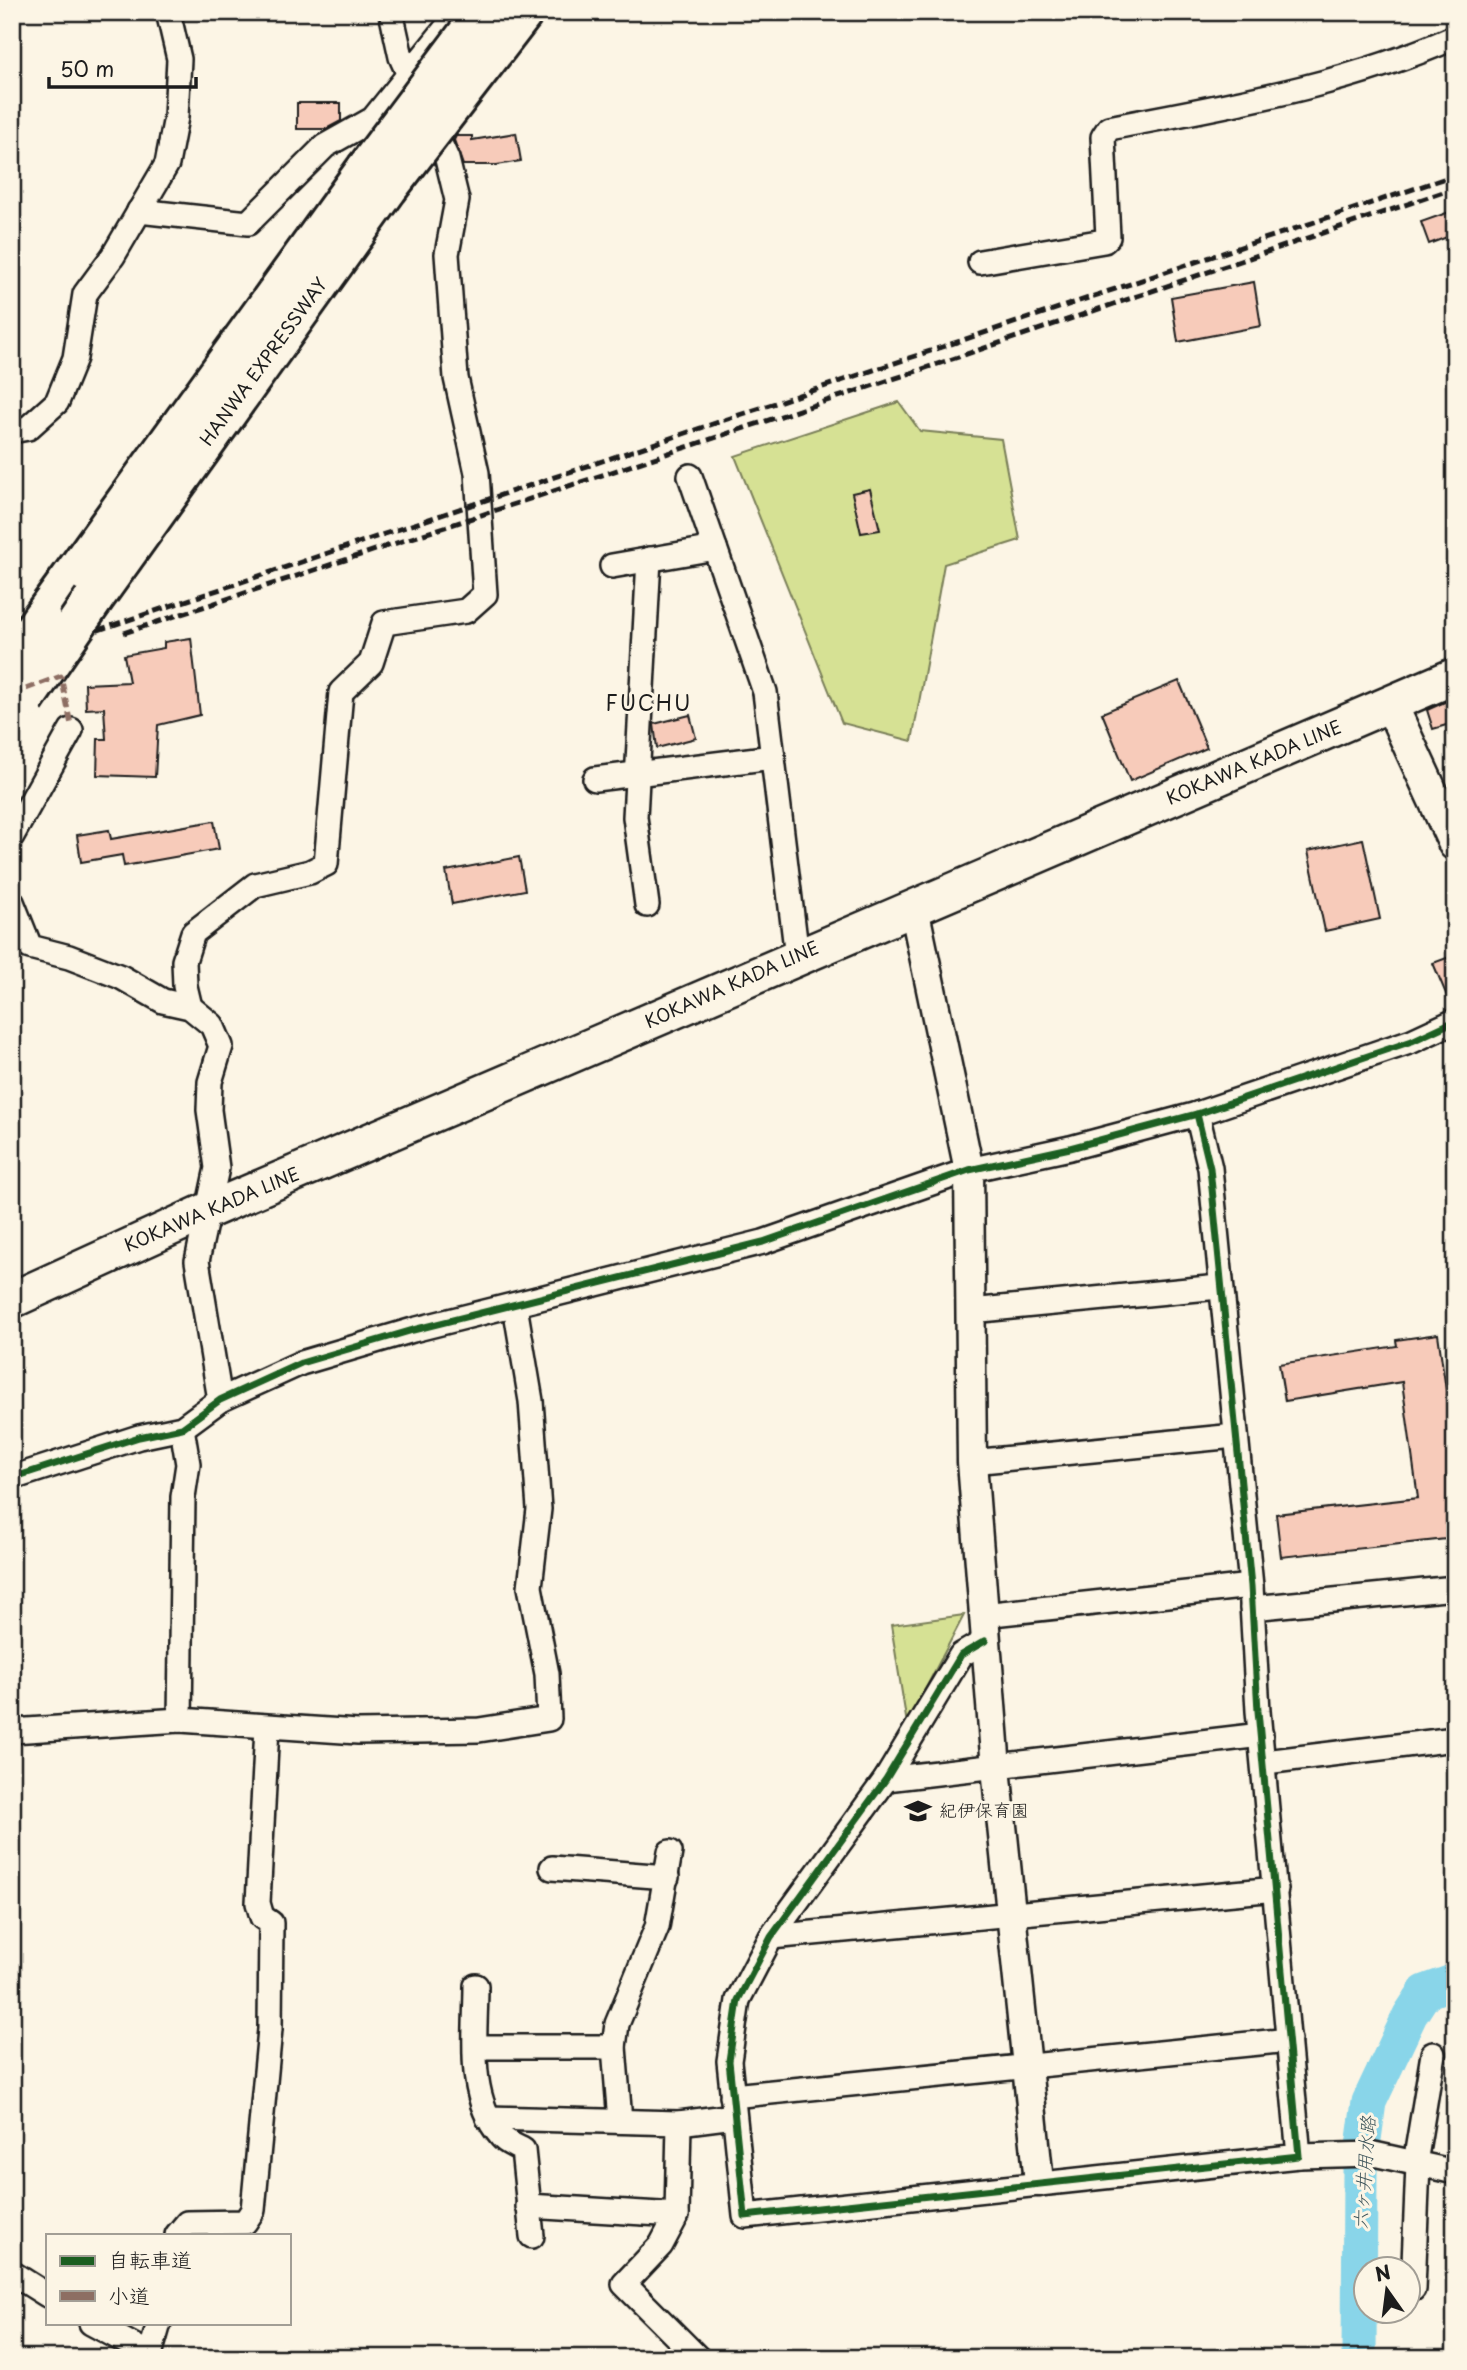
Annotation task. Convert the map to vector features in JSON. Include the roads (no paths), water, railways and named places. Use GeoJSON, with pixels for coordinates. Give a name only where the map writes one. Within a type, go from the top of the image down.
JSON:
{"type":"FeatureCollection","features":[{"type":"Feature","properties":{"kind":"highway","name":"HANWA EXPRESSWAY"},"geometry":{"type":"LineString","coordinates":[[19,708],[377,179],[484,12]]}},
{"type":"Feature","properties":{"kind":"highway","name":"HANWA EXPRESSWAY"},"geometry":{"type":"LineString","coordinates":[[12,661],[41,619],[377,179],[524,12]]}},
{"type":"Feature","properties":{"kind":"main road","name":"KOKAWA KADA LINE"},"geometry":{"type":"LineString","coordinates":[[12,1300],[207,1211],[1455,676]]}},
{"type":"Feature","properties":{"kind":"main road"},"geometry":{"type":"LineString","coordinates":[[1391,705],[1455,844]]}},
{"type":"Feature","properties":{"kind":"street"},"geometry":{"type":"LineString","coordinates":[[12,430],[28,428],[57,402],[75,358],[85,294],[113,256],[167,164],[176,117],[179,59],[168,12]]}},
{"type":"Feature","properties":{"kind":"street"},"geometry":{"type":"LineString","coordinates":[[190,1007],[185,986],[184,961],[192,933],[255,885],[310,872],[326,864],[341,692],[371,663],[383,623],[466,611],[485,594],[477,474],[456,379],[447,254],[457,200],[447,159],[401,57],[391,12]]}},
{"type":"Feature","properties":{"kind":"street"},"geometry":{"type":"LineString","coordinates":[[139,211],[248,223],[325,146],[373,120],[459,12]]}},
{"type":"Feature","properties":{"kind":"street"},"geometry":{"type":"LineString","coordinates":[[980,262],[1104,241],[1108,237],[1103,137],[1110,128],[1264,98],[1347,77],[1408,58],[1455,37]]}},
{"type":"Feature","properties":{"kind":"street"},"geometry":{"type":"LineString","coordinates":[[690,476],[765,692],[797,957]]}},
{"type":"Feature","properties":{"kind":"street"},"geometry":{"type":"LineString","coordinates":[[612,566],[715,548]]}},
{"type":"Feature","properties":{"kind":"street"},"geometry":{"type":"LineString","coordinates":[[647,905],[635,817],[649,559]]}},
{"type":"Feature","properties":{"kind":"street"},"geometry":{"type":"LineString","coordinates":[[12,835],[71,730]]}},
{"type":"Feature","properties":{"kind":"street"},"geometry":{"type":"LineString","coordinates":[[595,779],[773,758]]}},
{"type":"Feature","properties":{"kind":"street"},"geometry":{"type":"LineString","coordinates":[[12,901],[30,947],[69,957],[121,977],[163,1001],[190,1007],[212,1025],[221,1045],[210,1082],[209,1110],[217,1168],[197,1261],[220,1400]]}},
{"type":"Feature","properties":{"kind":"street"},"geometry":{"type":"LineString","coordinates":[[914,908],[968,1170],[972,1462],[996,1768],[1039,2182]]}},
{"type":"Feature","properties":{"kind":"street"},"geometry":{"type":"LineString","coordinates":[[12,1478],[139,1437],[182,1428],[220,1400],[301,1363],[414,1330],[763,1242],[968,1170],[1070,1148],[1197,1114],[1412,1041],[1455,1021]]}},
{"type":"Feature","properties":{"kind":"street"},"geometry":{"type":"LineString","coordinates":[[1197,1114],[1210,1168],[1219,1287],[1251,1597],[1299,2156]]}},
{"type":"Feature","properties":{"kind":"street"},"geometry":{"type":"LineString","coordinates":[[971,1311],[1219,1287]]}},
{"type":"Feature","properties":{"kind":"street"},"geometry":{"type":"LineString","coordinates":[[12,1731],[180,1720],[358,1731],[479,1730],[549,1718],[547,1674],[530,1587],[539,1509],[531,1401],[515,1306]]}},
{"type":"Feature","properties":{"kind":"street"},"geometry":{"type":"LineString","coordinates":[[180,1720],[183,1497],[188,1464],[182,1428]]}},
{"type":"Feature","properties":{"kind":"street"},"geometry":{"type":"LineString","coordinates":[[972,1462],[1235,1436]]}},
{"type":"Feature","properties":{"kind":"street"},"geometry":{"type":"LineString","coordinates":[[1455,1588],[1251,1597],[984,1628],[961,1655],[886,1779],[771,1937],[738,2000],[729,2061],[745,2216],[1039,2182],[1346,2153],[1374,2154],[1455,2172]]}},
{"type":"Feature","properties":{"kind":"street"},"geometry":{"type":"LineString","coordinates":[[178,2234],[187,2223],[245,2222],[253,2210],[270,2029],[271,1923],[262,1917],[258,1903],[267,1727]]}},
{"type":"Feature","properties":{"kind":"street"},"geometry":{"type":"LineString","coordinates":[[886,1779],[1261,1735]]}},
{"type":"Feature","properties":{"kind":"street"},"geometry":{"type":"LineString","coordinates":[[1265,1762],[1455,1739]]}},
{"type":"Feature","properties":{"kind":"street"},"geometry":{"type":"LineString","coordinates":[[620,2122],[614,2047],[617,2024],[657,1927],[670,1852]]}},
{"type":"Feature","properties":{"kind":"street"},"geometry":{"type":"LineString","coordinates":[[552,1868],[667,1877]]}},
{"type":"Feature","properties":{"kind":"street"},"geometry":{"type":"LineString","coordinates":[[771,1937],[1276,1888]]}},
{"type":"Feature","properties":{"kind":"street"},"geometry":{"type":"LineString","coordinates":[[476,1986],[477,2090],[488,2118],[501,2137],[523,2150],[532,2236]]}},
{"type":"Feature","properties":{"kind":"street"},"geometry":{"type":"LineString","coordinates":[[488,2118],[680,2123],[733,2106],[1027,2067],[1289,2040]]}},
{"type":"Feature","properties":{"kind":"street"},"geometry":{"type":"LineString","coordinates":[[476,2047],[614,2047]]}},
{"type":"Feature","properties":{"kind":"street"},"geometry":{"type":"LineString","coordinates":[[1414,2254],[1416,2164],[1433,2054]]}},
{"type":"Feature","properties":{"kind":"street"},"geometry":{"type":"LineString","coordinates":[[680,2123],[677,2215],[661,2245],[624,2284],[698,2358]]}},
{"type":"Feature","properties":{"kind":"street"},"geometry":{"type":"LineString","coordinates":[[528,2206],[677,2215]]}},
{"type":"Feature","properties":{"kind":"street"},"geometry":{"type":"LineString","coordinates":[[12,2273],[46,2294]]}},
{"type":"Feature","properties":{"kind":"street"},"geometry":{"type":"LineString","coordinates":[[93,2324],[150,2356],[159,2324]]}},
{"type":"Feature","properties":{"kind":"waterway","name":"六ヶ井用水路"},"geometry":{"type":"LineString","coordinates":[[1359,2358],[1360,2169],[1369,2102],[1410,2015],[1425,1992],[1455,1981]]}},
{"type":"Feature","properties":{"kind":"railway"},"geometry":{"type":"LineString","coordinates":[[12,659],[1455,175]]}},
{"type":"Feature","properties":{"kind":"railway"},"geometry":{"type":"LineString","coordinates":[[124,633],[911,373],[1455,188]]}},
{"type":"Feature","properties":{"kind":"place","name":"紀伊保育園"},"geometry":{"type":"Point","coordinates":[918,1811]}},
{"type":"Feature","properties":{"kind":"district","name":"FUCHU"},"geometry":{"type":"Point","coordinates":[649,704]}}]}
